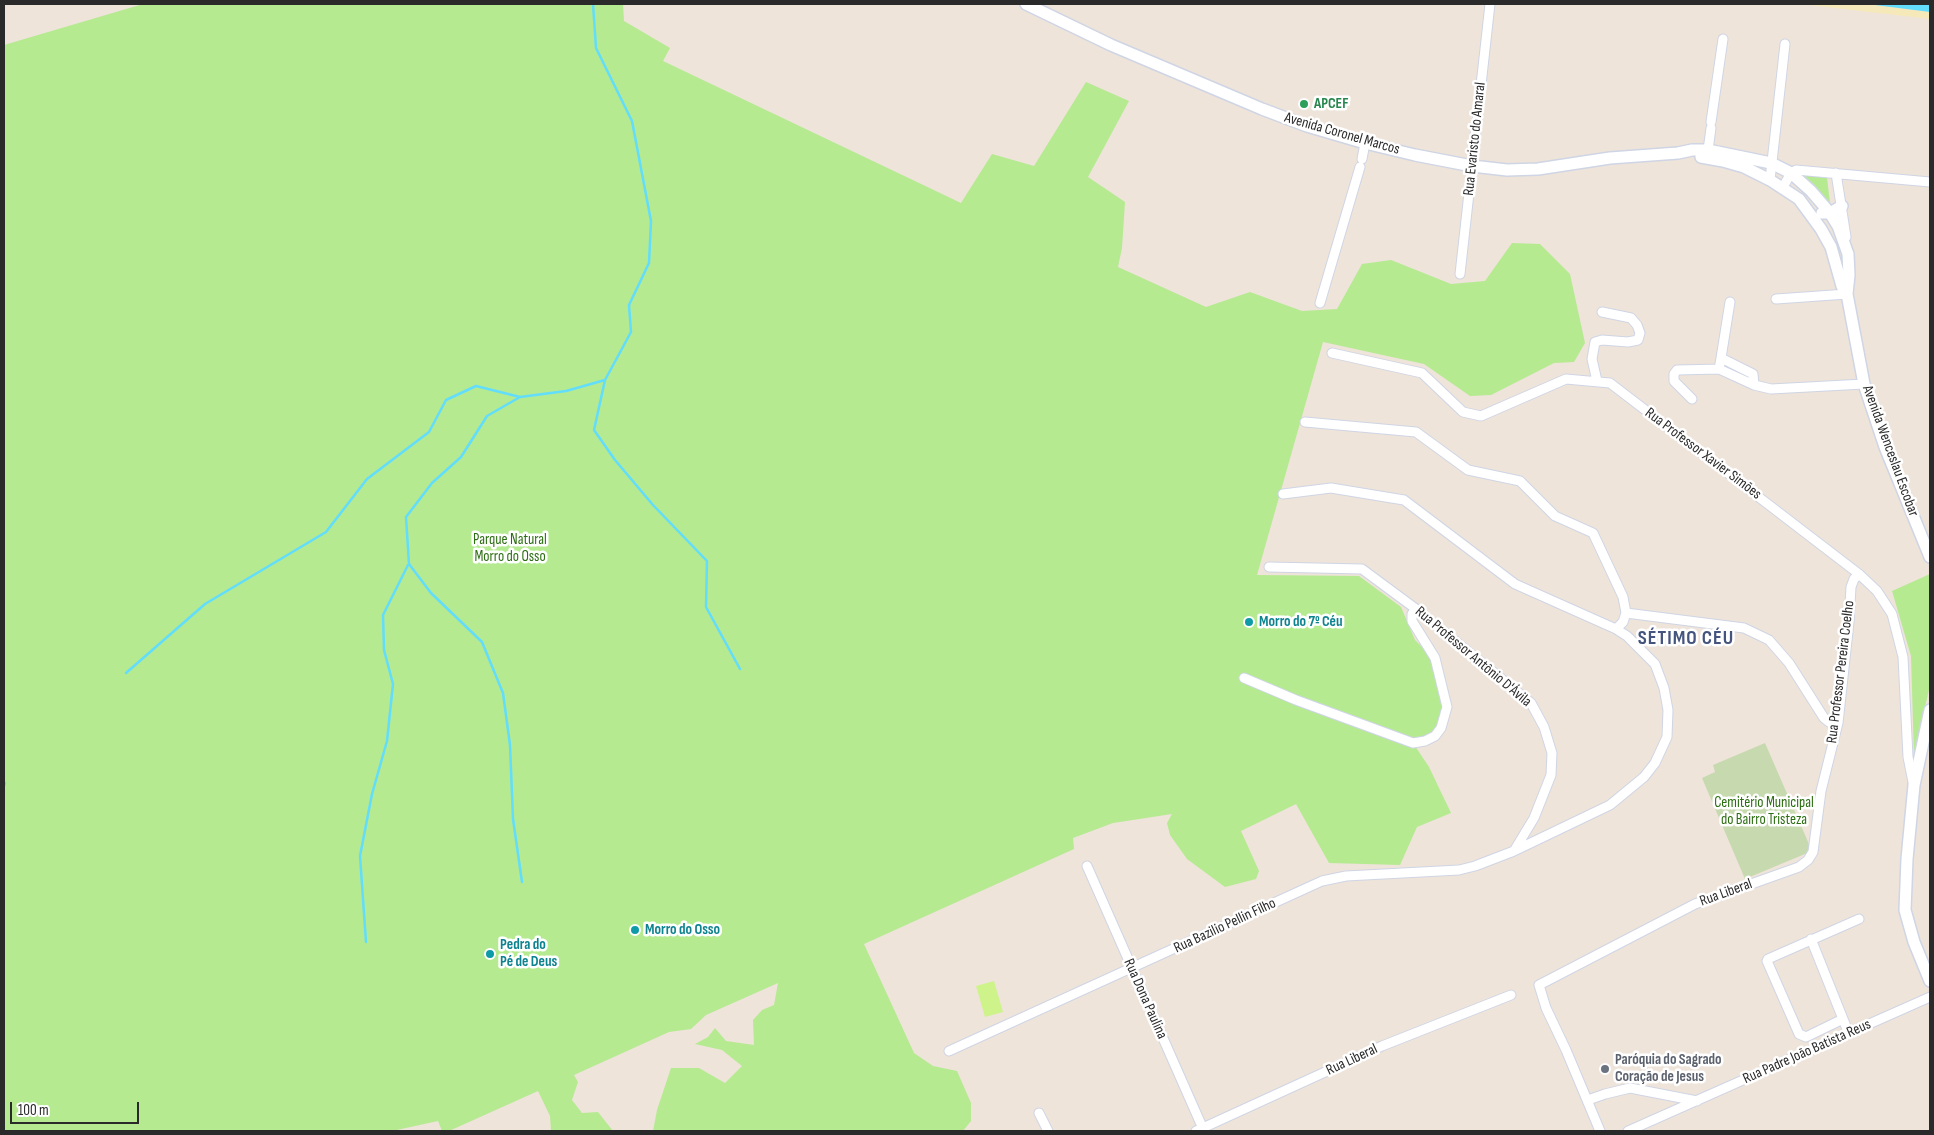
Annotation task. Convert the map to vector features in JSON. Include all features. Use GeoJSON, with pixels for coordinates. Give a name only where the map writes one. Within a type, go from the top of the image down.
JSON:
{"type":"FeatureCollection","features":[{"type":"Feature","properties":{"kind":"main road","name":"Avenida Coronel Marcos"},"geometry":{"type":"LineString","coordinates":[[1026,4],[1166,70],[1271,113],[1365,143],[1472,166],[1507,170],[1538,169],[1610,158],[1708,150],[1771,162],[1791,173]]}},
{"type":"Feature","properties":{"kind":"main road","name":"Avenida Coronel Marcos"},"geometry":{"type":"LineString","coordinates":[[1678,153],[1723,161],[1744,167],[1783,187],[1799,199],[1821,229],[1831,247],[1842,286],[1848,294]]}},
{"type":"Feature","properties":{"kind":"main road","name":"Avenida Wenceslau Escobar"},"geometry":{"type":"LineString","coordinates":[[1791,173],[1811,191],[1830,213],[1838,226],[1848,254],[1848,294],[1864,384],[1885,447],[1930,557]]}},
{"type":"Feature","properties":{"kind":"main road"},"geometry":{"type":"LineString","coordinates":[[1799,199],[1807,207],[1816,211],[1830,213],[1842,206]]}},
{"type":"Feature","properties":{"kind":"main road"},"geometry":{"type":"LineString","coordinates":[[1930,710],[1914,785],[1905,910],[1914,942],[1930,981]]}},
{"type":"Feature","properties":{"kind":"street","name":"Rua Evaristo do Amaral"},"geometry":{"type":"LineString","coordinates":[[1460,274],[1490,4]]}},
{"type":"Feature","properties":{"kind":"street"},"geometry":{"type":"LineString","coordinates":[[1708,150],[1723,39]]}},
{"type":"Feature","properties":{"kind":"street"},"geometry":{"type":"LineString","coordinates":[[1770,180],[1785,44]]}},
{"type":"Feature","properties":{"kind":"street"},"geometry":{"type":"LineString","coordinates":[[1320,303],[1361,163],[1365,143]]}},
{"type":"Feature","properties":{"kind":"street"},"geometry":{"type":"LineString","coordinates":[[1783,187],[1791,173],[1796,170],[1930,182]]}},
{"type":"Feature","properties":{"kind":"street","name":"Avenida Wenceslau Escobar"},"geometry":{"type":"LineString","coordinates":[[1836,173],[1848,254]]}},
{"type":"Feature","properties":{"kind":"street"},"geometry":{"type":"LineString","coordinates":[[1776,299],[1848,294]]}},
{"type":"Feature","properties":{"kind":"street"},"geometry":{"type":"LineString","coordinates":[[1719,369],[1730,302]]}},
{"type":"Feature","properties":{"kind":"street"},"geometry":{"type":"LineString","coordinates":[[1597,381],[1592,359],[1595,342],[1602,340],[1628,342],[1638,340],[1640,333],[1631,318],[1602,312]]}},
{"type":"Feature","properties":{"kind":"street","name":"Rua Professor Xavier Simões"},"geometry":{"type":"LineString","coordinates":[[1332,353],[1422,373],[1463,412],[1481,416],[1566,379],[1610,383],[1859,574],[1876,591],[1892,614],[1903,657],[1908,758],[1914,785]]}},
{"type":"Feature","properties":{"kind":"street"},"geometry":{"type":"LineString","coordinates":[[1720,358],[1753,374],[1754,385]]}},
{"type":"Feature","properties":{"kind":"street"},"geometry":{"type":"LineString","coordinates":[[1692,399],[1674,381],[1674,374],[1677,370],[1719,369],[1754,385],[1771,389],[1864,384]]}},
{"type":"Feature","properties":{"kind":"street"},"geometry":{"type":"LineString","coordinates":[[1305,422],[1416,432],[1468,470],[1520,481],[1555,516],[1593,533],[1623,597],[1626,613],[1616,629]]}},
{"type":"Feature","properties":{"kind":"street","name":"Rua Bazilio Pellin Filho"},"geometry":{"type":"LineString","coordinates":[[949,1051],[1322,881],[1346,876],[1459,870],[1514,851],[1610,805],[1644,777],[1655,763],[1667,738],[1668,710],[1664,688],[1655,664],[1638,646],[1616,629],[1516,584],[1404,500],[1331,488],[1284,494]]}},
{"type":"Feature","properties":{"kind":"street","name":"Rua Professor Antônio D'Ávila"},"geometry":{"type":"LineString","coordinates":[[1269,567],[1362,569],[1416,609],[1531,703],[1544,727],[1552,753],[1551,775],[1534,818],[1514,851]]}},
{"type":"Feature","properties":{"kind":"street","name":"Rua Professor Pereira Coelho"},"geometry":{"type":"LineString","coordinates":[[1808,860],[1813,852],[1822,791],[1838,723],[1851,587],[1854,578],[1859,574]]}},
{"type":"Feature","properties":{"kind":"street"},"geometry":{"type":"LineString","coordinates":[[1244,678],[1296,700],[1413,743],[1426,740],[1435,736],[1441,728],[1447,707],[1435,658],[1412,621],[1412,614],[1416,609]]}},
{"type":"Feature","properties":{"kind":"street"},"geometry":{"type":"LineString","coordinates":[[1626,613],[1744,628],[1770,640],[1789,663],[1824,718],[1829,722],[1838,723]]}},
{"type":"Feature","properties":{"kind":"street","name":"Rua Liberal"},"geometry":{"type":"LineString","coordinates":[[1588,1100],[1546,1008],[1539,985],[1695,904],[1799,867],[1808,860]]}},
{"type":"Feature","properties":{"kind":"street","name":"Rua Dona Paulina"},"geometry":{"type":"LineString","coordinates":[[1086,866],[1201,1130]]}},
{"type":"Feature","properties":{"kind":"street"},"geometry":{"type":"LineString","coordinates":[[1843,1018],[1806,1037],[1799,1034],[1768,965],[1768,959],[1859,919]]}},
{"type":"Feature","properties":{"kind":"street"},"geometry":{"type":"LineString","coordinates":[[1811,940],[1849,1034]]}},
{"type":"Feature","properties":{"kind":"street","name":"Rua Liberal"},"geometry":{"type":"LineString","coordinates":[[1201,1130],[1382,1046],[1510,995]]}},
{"type":"Feature","properties":{"kind":"street","name":"Rua Padre João Batista Reus"},"geometry":{"type":"LineString","coordinates":[[1628,1131],[1930,997]]}},
{"type":"Feature","properties":{"kind":"street"},"geometry":{"type":"LineString","coordinates":[[1600,1131],[1588,1100],[1605,1094],[1630,1088],[1698,1101]]}},
{"type":"Feature","properties":{"kind":"street"},"geometry":{"type":"LineString","coordinates":[[1039,1113],[1048,1131]]}},
{"type":"Feature","properties":{"kind":"green space","name":"Parque Natural Morro do Osso"},"geometry":{"type":"Polygon","coordinates":[[[143,4],[623,4],[624,21],[670,48],[663,61],[961,203],[992,154],[1034,166],[1086,82],[1129,101],[1088,177],[1125,202],[1122,248],[1118,267],[1206,307],[1250,292],[1302,311],[1337,309],[1362,264],[1391,260],[1451,284],[1485,281],[1512,243],[1540,244],[1570,274],[1585,343],[1574,362],[1554,363],[1491,395],[1470,396],[1424,364],[1323,342],[1257,575],[1359,576],[1401,607],[1415,640],[1431,656],[1445,709],[1440,727],[1413,743],[1429,767],[1451,813],[1417,827],[1400,865],[1329,863],[1296,804],[1241,831],[1259,871],[1256,879],[1225,887],[1187,859],[1170,835],[1167,823],[1172,814],[1113,823],[1073,838],[1074,849],[864,944],[914,1053],[933,1066],[957,1071],[971,1103],[971,1121],[963,1131],[653,1131],[657,1110],[671,1068],[699,1068],[725,1083],[742,1066],[722,1050],[695,1044],[708,1037],[715,1028],[726,1041],[754,1045],[753,1020],[762,1010],[774,1005],[778,983],[706,1015],[691,1029],[669,1032],[574,1075],[578,1082],[572,1100],[582,1113],[598,1112],[613,1131],[551,1131],[550,1116],[538,1091],[449,1131],[442,1131],[438,1121],[392,1131],[4,1131],[4,45],[143,4]]]}},
{"type":"Feature","properties":{"kind":"green space"},"geometry":{"type":"Polygon","coordinates":[[[1798,174],[1827,178],[1830,203],[1798,174]]]}},
{"type":"Feature","properties":{"kind":"green space"},"geometry":{"type":"Polygon","coordinates":[[[1930,574],[1930,685],[1914,756],[1911,656],[1892,591],[1930,574]]]}},
{"type":"Feature","properties":{"kind":"green space","name":"Cemitério Municipal do Bairro Tristeza"},"geometry":{"type":"Polygon","coordinates":[[[1765,743],[1812,851],[1745,879],[1702,778],[1715,772],[1713,765],[1765,743]]]}},
{"type":"Feature","properties":{"kind":"green space"},"geometry":{"type":"Polygon","coordinates":[[[994,981],[1003,1012],[985,1017],[976,986],[994,981]]]}},
{"type":"Feature","properties":{"kind":"sand"},"geometry":{"type":"Polygon","coordinates":[[[1800,4],[1867,4],[1930,12],[1930,19],[1800,4]]]}},
{"type":"Feature","properties":{"kind":"water"},"geometry":{"type":"Polygon","coordinates":[[[1867,4],[1930,4],[1930,12],[1867,4]]]}},
{"type":"Feature","properties":{"kind":"waterway"},"geometry":{"type":"LineString","coordinates":[[522,882],[513,819],[510,745],[503,693],[482,642],[431,593],[409,564],[406,517],[432,483],[461,457],[487,416],[520,397],[566,391],[605,380],[631,332],[629,305],[649,263],[651,221],[632,121],[596,48],[593,4]]}},
{"type":"Feature","properties":{"kind":"waterway"},"geometry":{"type":"LineString","coordinates":[[605,380],[594,430],[615,460],[653,505],[707,561],[706,607],[740,669]]}},
{"type":"Feature","properties":{"kind":"waterway"},"geometry":{"type":"LineString","coordinates":[[126,673],[205,604],[326,532],[367,479],[429,432],[446,400],[476,386],[520,397]]}},
{"type":"Feature","properties":{"kind":"waterway"},"geometry":{"type":"LineString","coordinates":[[366,942],[360,856],[372,794],[387,741],[393,684],[384,650],[383,615],[408,565]]}},
{"type":"Feature","properties":{"kind":"place","name":"APCEF"},"geometry":{"type":"Point","coordinates":[1304,104]}},
{"type":"Feature","properties":{"kind":"place","name":"Morro do 7º Céu"},"geometry":{"type":"Point","coordinates":[1249,622]}},
{"type":"Feature","properties":{"kind":"place","name":"Morro do Osso"},"geometry":{"type":"Point","coordinates":[635,930]}},
{"type":"Feature","properties":{"kind":"place","name":"Pedra do Pé de Deus"},"geometry":{"type":"Point","coordinates":[490,954]}},
{"type":"Feature","properties":{"kind":"place","name":"Paróquia do Sagrado Coração de Jesus"},"geometry":{"type":"Point","coordinates":[1605,1069]}},
{"type":"Feature","properties":{"kind":"district","name":"SÉTIMO CÉU"},"geometry":{"type":"Point","coordinates":[1686,639]}}]}
